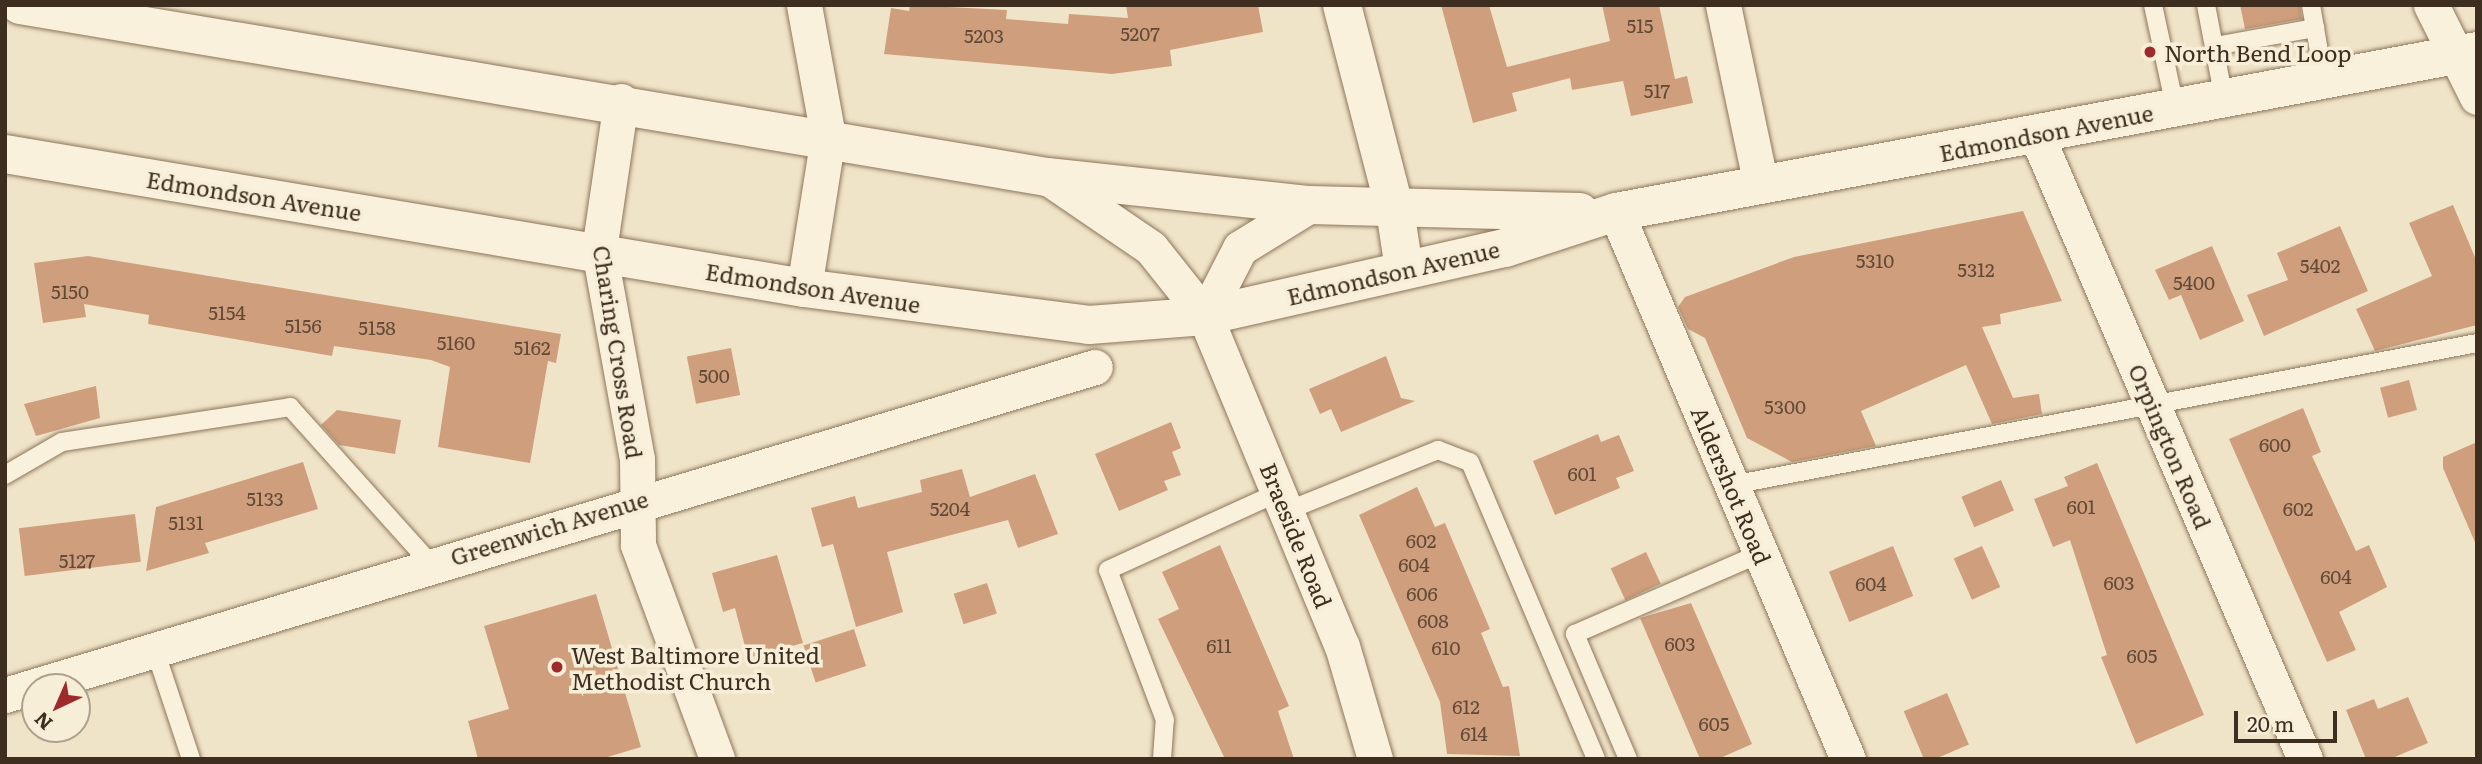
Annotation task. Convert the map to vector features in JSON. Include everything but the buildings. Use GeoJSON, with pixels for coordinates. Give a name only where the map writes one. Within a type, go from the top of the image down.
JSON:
{"type":"FeatureCollection","features":[{"type":"Feature","properties":{"kind":"main road","name":"Edmondson Avenue"},"geometry":{"type":"LineString","coordinates":[[20,5],[621,101],[1048,177],[1310,205],[1395,210],[1616,212]]}},
{"type":"Feature","properties":{"kind":"main road"},"geometry":{"type":"LineString","coordinates":[[1342,5],[1395,210],[1404,269]]}},
{"type":"Feature","properties":{"kind":"main road","name":"Edmondson Avenue"},"geometry":{"type":"LineString","coordinates":[[5,154],[599,250],[804,288],[1089,325],[1205,316],[1505,248],[1616,212],[2466,53]]}},
{"type":"Feature","properties":{"kind":"street"},"geometry":{"type":"LineString","coordinates":[[804,5],[828,136],[804,288]]}},
{"type":"Feature","properties":{"kind":"street"},"geometry":{"type":"LineString","coordinates":[[1724,5],[1761,185]]}},
{"type":"Feature","properties":{"kind":"street"},"geometry":{"type":"LineString","coordinates":[[2431,5],[2466,53],[2477,97]]}},
{"type":"Feature","properties":{"kind":"street","name":"Charing Cross Road"},"geometry":{"type":"LineString","coordinates":[[621,101],[599,250],[637,460],[638,545],[717,759]]}},
{"type":"Feature","properties":{"kind":"street","name":"Orpington Road"},"geometry":{"type":"LineString","coordinates":[[2036,134],[2305,759]]}},
{"type":"Feature","properties":{"kind":"street","name":"Braeside Road"},"geometry":{"type":"LineString","coordinates":[[1048,177],[1152,248],[1205,316],[1285,501],[1342,646],[1375,759]]}},
{"type":"Feature","properties":{"kind":"street"},"geometry":{"type":"LineString","coordinates":[[1205,316],[1240,248],[1310,205]]}},
{"type":"Feature","properties":{"kind":"street","name":"Aldershot Road"},"geometry":{"type":"LineString","coordinates":[[1616,212],[1848,759]]}},
{"type":"Feature","properties":{"kind":"street","name":"Greenwich Avenue"},"geometry":{"type":"LineString","coordinates":[[5,695],[429,562],[1095,367]]}},
{"type":"Feature","properties":{"kind":"lane"},"geometry":{"type":"LineString","coordinates":[[2153,5],[2175,107]]}},
{"type":"Feature","properties":{"kind":"lane"},"geometry":{"type":"LineString","coordinates":[[2311,5],[2324,80]]}},
{"type":"Feature","properties":{"kind":"lane"},"geometry":{"type":"LineString","coordinates":[[2211,6],[2214,46],[2224,99]]}},
{"type":"Feature","properties":{"kind":"lane"},"geometry":{"type":"LineString","coordinates":[[2214,46],[2315,29]]}},
{"type":"Feature","properties":{"kind":"lane"},"geometry":{"type":"LineString","coordinates":[[1732,485],[2155,407],[2477,343]]}},
{"type":"Feature","properties":{"kind":"lane"},"geometry":{"type":"LineString","coordinates":[[5,475],[62,442],[290,407],[429,562]]}},
{"type":"Feature","properties":{"kind":"lane"},"geometry":{"type":"LineString","coordinates":[[1162,759],[1165,720],[1108,570],[1285,501],[1438,450],[1470,462],[1596,759]]}},
{"type":"Feature","properties":{"kind":"lane"},"geometry":{"type":"LineString","coordinates":[[1629,759],[1575,634],[1761,554]]}},
{"type":"Feature","properties":{"kind":"lane"},"geometry":{"type":"LineString","coordinates":[[154,647],[191,759]]}},
{"type":"Feature","properties":{"kind":"place","name":"North Bend Loop"},"geometry":{"type":"Point","coordinates":[2150,52]}},
{"type":"Feature","properties":{"kind":"place","name":"West Baltimore United Methodist Church"},"geometry":{"type":"Point","coordinates":[557,667]}}]}
